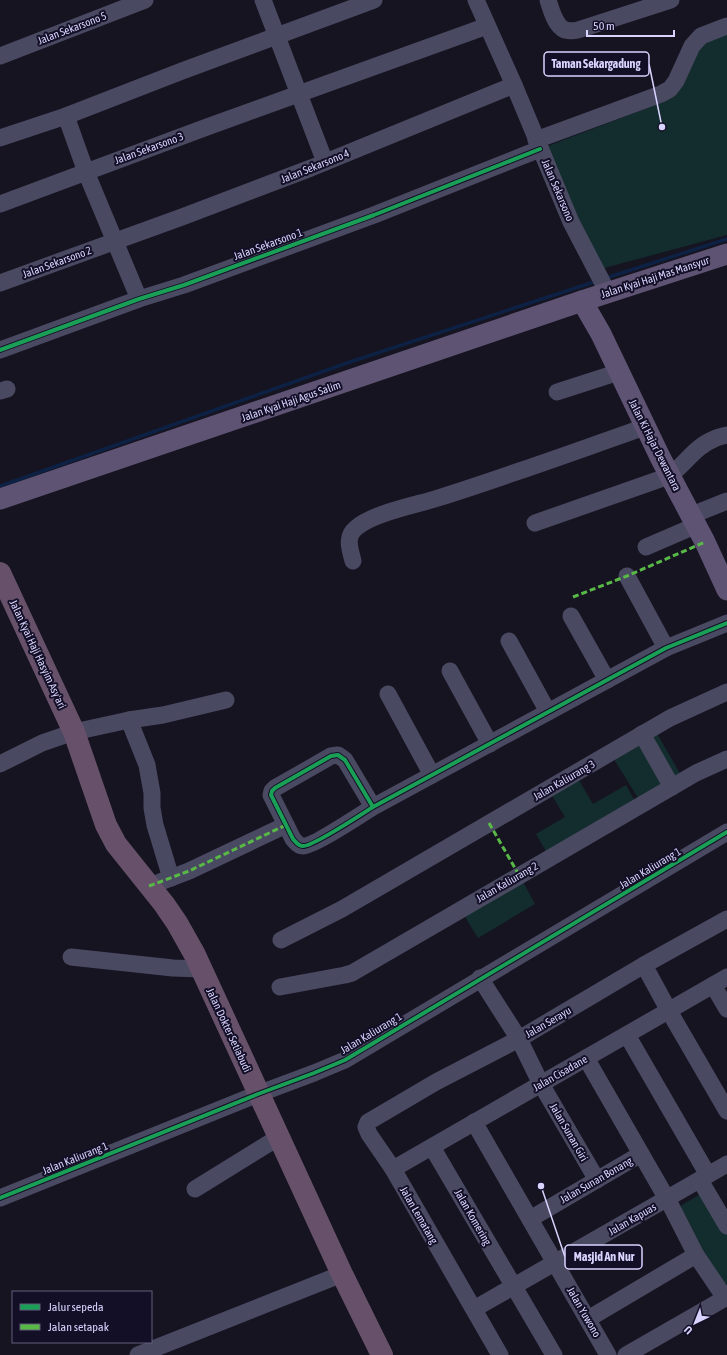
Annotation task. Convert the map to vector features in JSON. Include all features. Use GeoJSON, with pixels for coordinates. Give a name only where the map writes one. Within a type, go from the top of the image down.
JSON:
{"type":"FeatureCollection","features":[{"type":"Feature","properties":{"kind":"highway","name":"Jalan Kyai Haji Hasyim Asy'ari"},"geometry":{"type":"LineString","coordinates":[[0,573],[66,716]]}},
{"type":"Feature","properties":{"kind":"highway","name":"Jalan Dokter Setiabudi"},"geometry":{"type":"LineString","coordinates":[[66,716],[106,825],[116,844],[176,923],[201,969],[342,1274],[382,1355]]}},
{"type":"Feature","properties":{"kind":"main road","name":"Jalan Kyai Haji Mas Mansyur"},"geometry":{"type":"LineString","coordinates":[[582,301],[607,290],[727,254]]}},
{"type":"Feature","properties":{"kind":"main road","name":"Jalan Ki Hajar Dewantara"},"geometry":{"type":"LineString","coordinates":[[582,301],[601,334],[645,427],[694,520],[727,590]]}},
{"type":"Feature","properties":{"kind":"main road","name":"Jalan Kyai Haji Agus Salim"},"geometry":{"type":"LineString","coordinates":[[0,499],[582,301]]}},
{"type":"Feature","properties":{"kind":"street","name":"Jalan Sekarsono 5"},"geometry":{"type":"LineString","coordinates":[[0,56],[145,0]]}},
{"type":"Feature","properties":{"kind":"street"},"geometry":{"type":"LineString","coordinates":[[263,0],[325,162]]}},
{"type":"Feature","properties":{"kind":"street"},"geometry":{"type":"LineString","coordinates":[[0,138],[66,116],[182,70],[374,0]]}},
{"type":"Feature","properties":{"kind":"street","name":"Jalan Sekarsono"},"geometry":{"type":"LineString","coordinates":[[476,0],[514,85],[571,222],[607,290]]}},
{"type":"Feature","properties":{"kind":"street"},"geometry":{"type":"LineString","coordinates":[[548,0],[552,14],[557,22],[563,29],[568,31],[578,30],[671,0]]}},
{"type":"Feature","properties":{"kind":"street","name":"Jalan Sekarsono 3"},"geometry":{"type":"LineString","coordinates":[[0,204],[207,127],[487,26]]}},
{"type":"Feature","properties":{"kind":"street","name":"Jalan Sekarsono 1"},"geometry":{"type":"LineString","coordinates":[[0,350],[139,299],[184,285],[374,215],[538,144],[661,94],[670,89],[676,81],[692,46],[700,36],[718,28],[727,26]]}},
{"type":"Feature","properties":{"kind":"street","name":"Jalan Sekarsono 4"},"geometry":{"type":"LineString","coordinates":[[115,241],[325,162],[514,85]]}},
{"type":"Feature","properties":{"kind":"street"},"geometry":{"type":"LineString","coordinates":[[66,116],[86,172],[139,299]]}},
{"type":"Feature","properties":{"kind":"street","name":"Jalan Sekarsono 2"},"geometry":{"type":"LineString","coordinates":[[0,283],[115,241]]}},
{"type":"Feature","properties":{"kind":"street"},"geometry":{"type":"LineString","coordinates":[[557,392],[619,372]]}},
{"type":"Feature","properties":{"kind":"street"},"geometry":{"type":"LineString","coordinates":[[353,561],[348,542],[350,535],[357,527],[372,519],[439,498],[645,427]]}},
{"type":"Feature","properties":{"kind":"street"},"geometry":{"type":"LineString","coordinates":[[535,523],[674,484],[679,469],[693,453],[714,439],[727,435]]}},
{"type":"Feature","properties":{"kind":"street"},"geometry":{"type":"LineString","coordinates":[[646,547],[727,501]]}},
{"type":"Feature","properties":{"kind":"street"},"geometry":{"type":"LineString","coordinates":[[627,576],[666,648]]}},
{"type":"Feature","properties":{"kind":"street"},"geometry":{"type":"LineString","coordinates":[[572,616],[607,680]]}},
{"type":"Feature","properties":{"kind":"street"},"geometry":{"type":"LineString","coordinates":[[373,807],[345,760],[338,755],[331,756],[275,788],[271,795],[297,844],[302,846],[309,845],[335,831],[373,807],[666,648],[727,623]]}},
{"type":"Feature","properties":{"kind":"street"},"geometry":{"type":"LineString","coordinates":[[509,641],[548,712]]}},
{"type":"Feature","properties":{"kind":"street"},"geometry":{"type":"LineString","coordinates":[[450,672],[490,744]]}},
{"type":"Feature","properties":{"kind":"street","name":"Jalan Kaliurang 3"},"geometry":{"type":"LineString","coordinates":[[281,940],[342,909],[670,718],[727,692]]}},
{"type":"Feature","properties":{"kind":"street"},"geometry":{"type":"LineString","coordinates":[[388,694],[432,775]]}},
{"type":"Feature","properties":{"kind":"street"},"geometry":{"type":"LineString","coordinates":[[0,764],[42,743],[66,716],[129,720],[163,715],[226,700]]}},
{"type":"Feature","properties":{"kind":"street"},"geometry":{"type":"LineString","coordinates":[[129,720],[147,765],[152,793],[154,825],[170,878]]}},
{"type":"Feature","properties":{"kind":"street"},"geometry":{"type":"LineString","coordinates":[[642,734],[672,786]]}},
{"type":"Feature","properties":{"kind":"street","name":"Jalan Kaliurang 2"},"geometry":{"type":"LineString","coordinates":[[280,987],[352,973],[672,786],[727,759]]}},
{"type":"Feature","properties":{"kind":"street"},"geometry":{"type":"LineString","coordinates":[[149,886],[218,858],[286,825]]}},
{"type":"Feature","properties":{"kind":"street","name":"Jalan Kaliurang 1"},"geometry":{"type":"LineString","coordinates":[[0,1198],[345,1060],[480,978],[727,832]]}},
{"type":"Feature","properties":{"kind":"street","name":"Jalan Serayu"},"geometry":{"type":"LineString","coordinates":[[368,1122],[436,1082],[519,1039],[644,965],[727,919]]}},
{"type":"Feature","properties":{"kind":"street"},"geometry":{"type":"LineString","coordinates":[[71,956],[173,968],[201,969]]}},
{"type":"Feature","properties":{"kind":"street"},"geometry":{"type":"LineString","coordinates":[[644,965],[669,1011],[722,1093],[727,1111]]}},
{"type":"Feature","properties":{"kind":"street","name":"Jalan Sunan Giri"},"geometry":{"type":"LineString","coordinates":[[480,978],[519,1039],[542,1084],[597,1180]]}},
{"type":"Feature","properties":{"kind":"street"},"geometry":{"type":"LineString","coordinates":[[720,981],[727,1009]]}},
{"type":"Feature","properties":{"kind":"street","name":"Jalan Cisadane"},"geometry":{"type":"LineString","coordinates":[[393,1169],[720,981]]}},
{"type":"Feature","properties":{"kind":"street"},"geometry":{"type":"LineString","coordinates":[[627,1035],[706,1181],[727,1226]]}},
{"type":"Feature","properties":{"kind":"street"},"geometry":{"type":"LineString","coordinates":[[586,1058],[669,1202],[696,1255],[726,1298],[626,1355]]}},
{"type":"Feature","properties":{"kind":"street","name":"Jalan Lematang"},"geometry":{"type":"LineString","coordinates":[[368,1122],[366,1127],[369,1134],[393,1169],[500,1355]]}},
{"type":"Feature","properties":{"kind":"street","name":"Jalan Yuwono"},"geometry":{"type":"LineString","coordinates":[[474,1122],[608,1355]]}},
{"type":"Feature","properties":{"kind":"street"},"geometry":{"type":"LineString","coordinates":[[195,1189],[279,1137]]}},
{"type":"Feature","properties":{"kind":"street","name":"Jalan Komering"},"geometry":{"type":"LineString","coordinates":[[432,1147],[554,1355]]}},
{"type":"Feature","properties":{"kind":"street","name":"Jalan Sunan Bonang"},"geometry":{"type":"LineString","coordinates":[[530,1219],[641,1154]]}},
{"type":"Feature","properties":{"kind":"street","name":"Jalan Kapuas"},"geometry":{"type":"LineString","coordinates":[[476,1313],[706,1181],[727,1164]]}},
{"type":"Feature","properties":{"kind":"street","name":"Jalan Kapuas"},"geometry":{"type":"LineString","coordinates":[[706,1181],[727,1174]]}},
{"type":"Feature","properties":{"kind":"street"},"geometry":{"type":"LineString","coordinates":[[588,1319],[696,1255]]}},
{"type":"Feature","properties":{"kind":"street"},"geometry":{"type":"LineString","coordinates":[[138,1355],[342,1274]]}},
{"type":"Feature","properties":{"kind":"green space"},"geometry":{"type":"Polygon","coordinates":[[[727,27],[727,235],[597,270],[540,149],[655,105],[711,32],[727,27]]]}},
{"type":"Feature","properties":{"kind":"green space"},"geometry":{"type":"Polygon","coordinates":[[[655,730],[682,777],[638,798],[612,756],[655,730]]]}},
{"type":"Feature","properties":{"kind":"green space"},"geometry":{"type":"Polygon","coordinates":[[[577,777],[593,804],[626,785],[636,803],[547,853],[536,834],[565,817],[550,792],[577,777]]]}},
{"type":"Feature","properties":{"kind":"green space"},"geometry":{"type":"Polygon","coordinates":[[[521,878],[535,904],[478,938],[462,912],[521,878]]]}},
{"type":"Feature","properties":{"kind":"green space"},"geometry":{"type":"Polygon","coordinates":[[[702,1193],[727,1233],[727,1289],[677,1208],[702,1193]]]}},
{"type":"Feature","properties":{"kind":"waterway"},"geometry":{"type":"LineString","coordinates":[[606,278],[727,239]]}},
{"type":"Feature","properties":{"kind":"waterway"},"geometry":{"type":"LineString","coordinates":[[0,486],[350,362],[597,281]]}},
{"type":"Feature","properties":{"kind":"marked path"},"geometry":{"type":"LineString","coordinates":[[573,597],[627,576],[705,542]]}},
{"type":"Feature","properties":{"kind":"marked path"},"geometry":{"type":"LineString","coordinates":[[489,823],[519,875]]}},
{"type":"Feature","properties":{"kind":"marked path"},"geometry":{"type":"LineString","coordinates":[[149,886],[189,871],[286,825]]}},
{"type":"Feature","properties":{"kind":"cycle path"},"geometry":{"type":"LineString","coordinates":[[0,350],[139,299],[184,285],[374,215],[540,149]]}},
{"type":"Feature","properties":{"kind":"cycle path"},"geometry":{"type":"LineString","coordinates":[[373,807],[345,760],[338,755],[331,756],[275,788],[271,795],[293,839],[297,844],[303,846],[308,845],[337,830],[373,807],[666,648],[727,623]]}},
{"type":"Feature","properties":{"kind":"cycle path"},"geometry":{"type":"LineString","coordinates":[[0,1198],[345,1060],[727,832]]}},
{"type":"Feature","properties":{"kind":"place","name":"Taman Sekargadung"},"geometry":{"type":"Point","coordinates":[662,127]}},
{"type":"Feature","properties":{"kind":"place","name":"Masjid An Nur"},"geometry":{"type":"Point","coordinates":[541,1186]}}]}
